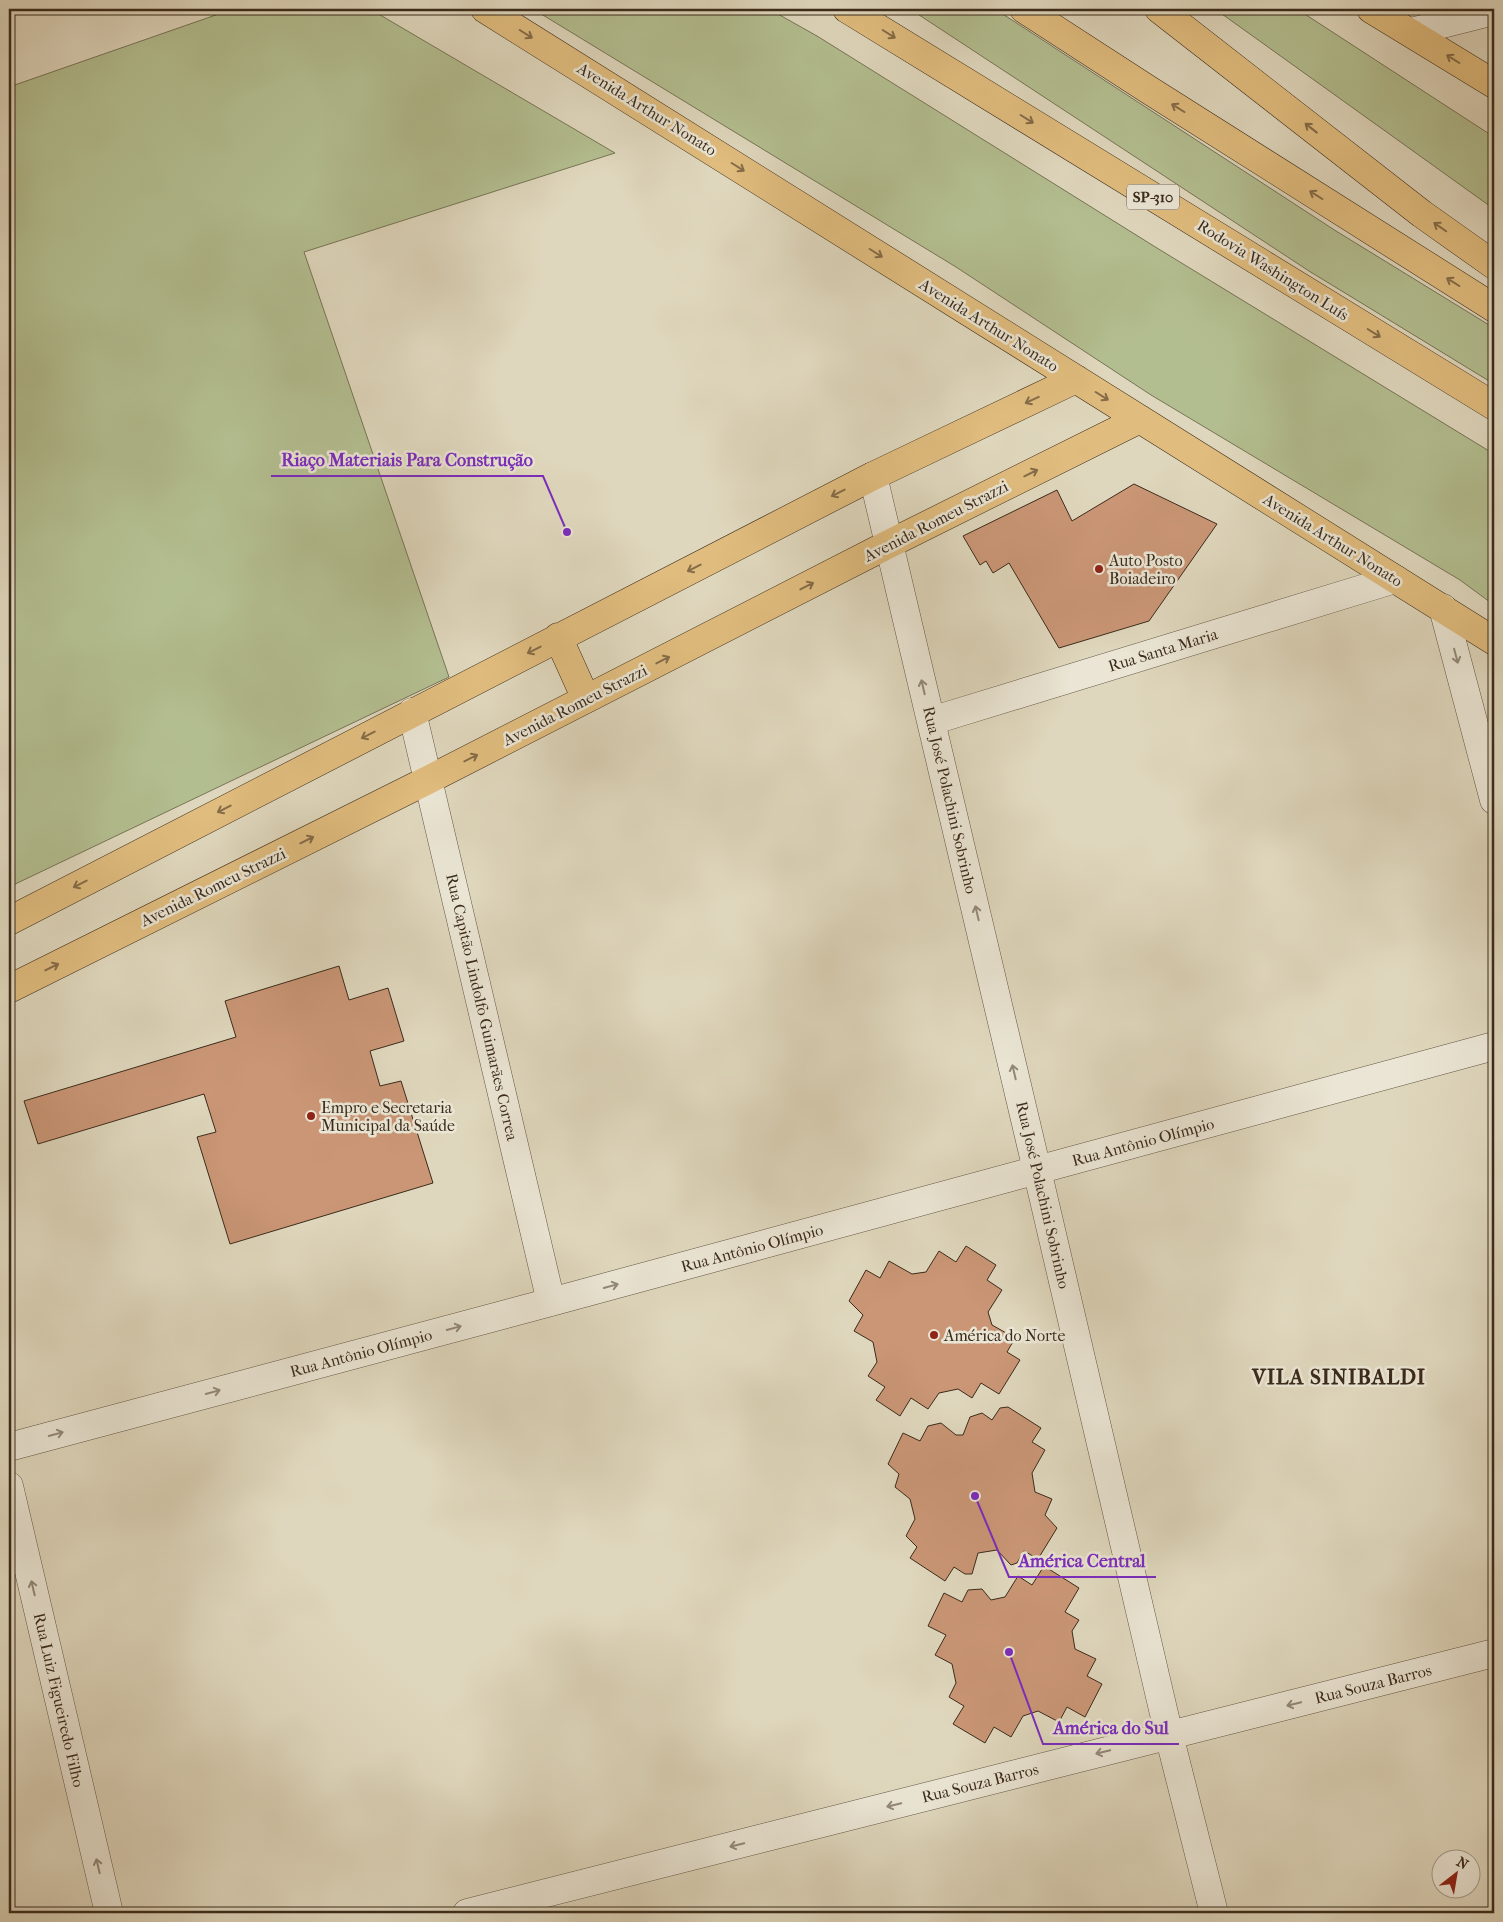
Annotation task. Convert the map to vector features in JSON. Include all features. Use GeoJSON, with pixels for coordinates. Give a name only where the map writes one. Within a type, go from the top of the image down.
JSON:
{"type":"FeatureCollection","features":[{"type":"Feature","properties":{"kind":"main road","name":"Avenida Arthur Nonato"},"geometry":{"type":"LineString","coordinates":[[485,9],[1494,641]]}},
{"type":"Feature","properties":{"kind":"main road","name":"Rodovia Washington Luís"},"geometry":{"type":"LineString","coordinates":[[847,9],[1494,406]]}},
{"type":"Feature","properties":{"kind":"main road"},"geometry":{"type":"LineString","coordinates":[[1024,9],[1494,308]]}},
{"type":"Feature","properties":{"kind":"main road"},"geometry":{"type":"LineString","coordinates":[[1159,9],[1422,214],[1494,265]]}},
{"type":"Feature","properties":{"kind":"main road"},"geometry":{"type":"LineString","coordinates":[[1372,9],[1494,84]]}},
{"type":"Feature","properties":{"kind":"main road"},"geometry":{"type":"LineString","coordinates":[[9,920],[873,476],[1076,380]]}},
{"type":"Feature","properties":{"kind":"main road","name":"Avenida Romeu Strazzi"},"geometry":{"type":"LineString","coordinates":[[9,988],[428,780],[889,544],[1140,419]]}},
{"type":"Feature","properties":{"kind":"main road"},"geometry":{"type":"LineString","coordinates":[[558,637],[586,699]]}},
{"type":"Feature","properties":{"kind":"street"},"geometry":{"type":"LineString","coordinates":[[1411,32],[1494,11]]}},
{"type":"Feature","properties":{"kind":"street","name":"Rua José Polachini Sobrinho"},"geometry":{"type":"LineString","coordinates":[[873,476],[1168,1736],[1214,1913]]}},
{"type":"Feature","properties":{"kind":"street","name":"Rua Santa Maria"},"geometry":{"type":"LineString","coordinates":[[931,721],[1395,579]]}},
{"type":"Feature","properties":{"kind":"street"},"geometry":{"type":"LineString","coordinates":[[1443,608],[1494,800]]}},
{"type":"Feature","properties":{"kind":"street","name":"Rua Capitão Lindolfo Guimarães Correa"},"geometry":{"type":"LineString","coordinates":[[412,712],[551,1302]]}},
{"type":"Feature","properties":{"kind":"street","name":"Rua Antônio Olímpio"},"geometry":{"type":"LineString","coordinates":[[9,1447],[1494,1046]]}},
{"type":"Feature","properties":{"kind":"street","name":"Rua Luiz Figueiredo Filho"},"geometry":{"type":"LineString","coordinates":[[9,1486],[109,1913]]}},
{"type":"Feature","properties":{"kind":"street","name":"Rua Souza Barros"},"geometry":{"type":"LineString","coordinates":[[467,1913],[1494,1653]]}},
{"type":"Feature","properties":{"kind":"green space"},"geometry":{"type":"Polygon","coordinates":[[[233,9],[370,9],[615,153],[304,252],[449,677],[9,887],[9,87],[233,9]]]}},
{"type":"Feature","properties":{"kind":"green space"},"geometry":{"type":"Polygon","coordinates":[[[533,9],[769,9],[817,36],[1157,248],[1494,454],[1494,605],[1460,580],[1151,395],[956,267],[533,9]]]}},
{"type":"Feature","properties":{"kind":"green space"},"geometry":{"type":"Polygon","coordinates":[[[910,9],[995,9],[1336,231],[1494,328],[1494,384],[1309,271],[910,9]]]}},
{"type":"Feature","properties":{"kind":"green space"},"geometry":{"type":"Polygon","coordinates":[[[1215,9],[1297,9],[1494,137],[1494,209],[1215,9]]]}},
{"type":"Feature","properties":{"kind":"building","name":"Auto Posto Boiadeiro"},"geometry":{"type":"Polygon","coordinates":[[[1134,484],[1217,524],[1149,621],[1059,648],[1009,563],[993,573],[986,561],[980,565],[963,536],[1057,490],[1072,521],[1134,484]]]}},
{"type":"Feature","properties":{"kind":"building","name":"Empro e Secretaria Municipal da Saúde"},"geometry":{"type":"Polygon","coordinates":[[[339,966],[349,1000],[388,988],[404,1041],[370,1051],[380,1086],[401,1081],[433,1183],[230,1244],[197,1137],[216,1132],[204,1094],[38,1144],[24,1101],[236,1037],[225,1001],[339,966]]]}},
{"type":"Feature","properties":{"kind":"building","name":"América do Norte"},"geometry":{"type":"Polygon","coordinates":[[[966,1246],[996,1265],[987,1280],[1002,1290],[988,1312],[992,1325],[1015,1338],[1007,1352],[1020,1360],[999,1394],[981,1383],[972,1398],[958,1389],[939,1393],[928,1409],[911,1398],[900,1416],[876,1400],[885,1387],[868,1376],[877,1362],[873,1342],[854,1331],[863,1315],[849,1301],[866,1270],[880,1278],[889,1261],[912,1274],[926,1272],[939,1251],[956,1262],[966,1246]]]}},
{"type":"Feature","properties":{"kind":"building"},"geometry":{"type":"Polygon","coordinates":[[[1008,1407],[1041,1428],[1032,1442],[1045,1450],[1032,1473],[1035,1492],[1052,1499],[1045,1515],[1057,1528],[1038,1559],[1024,1551],[1017,1563],[1011,1565],[997,1550],[978,1553],[972,1574],[965,1574],[954,1567],[945,1581],[910,1558],[917,1547],[906,1536],[915,1519],[910,1499],[895,1487],[899,1474],[888,1464],[903,1433],[920,1441],[928,1426],[941,1423],[956,1435],[963,1435],[970,1417],[982,1413],[992,1420],[1000,1408],[1008,1407]]]}},
{"type":"Feature","properties":{"kind":"building"},"geometry":{"type":"Polygon","coordinates":[[[1044,1566],[1079,1588],[1065,1612],[1079,1620],[1072,1631],[1075,1649],[1096,1659],[1087,1676],[1102,1684],[1085,1717],[1067,1707],[1059,1722],[1038,1711],[1023,1716],[1011,1737],[994,1727],[985,1743],[953,1724],[964,1706],[949,1697],[956,1683],[952,1664],[935,1655],[946,1635],[928,1626],[944,1593],[962,1602],[968,1590],[982,1589],[991,1600],[1005,1597],[1018,1576],[1032,1585],[1044,1566]]]}},
{"type":"Feature","properties":{"kind":"place","name":"Riaço Materiais Para Construção"},"geometry":{"type":"Point","coordinates":[567,532]}},
{"type":"Feature","properties":{"kind":"place","name":"Auto Posto Boiadeiro"},"geometry":{"type":"Point","coordinates":[1099,569]}},
{"type":"Feature","properties":{"kind":"place","name":"Empro e Secretaria Municipal da Saúde"},"geometry":{"type":"Point","coordinates":[311,1116]}},
{"type":"Feature","properties":{"kind":"place","name":"América do Norte"},"geometry":{"type":"Point","coordinates":[934,1335]}},
{"type":"Feature","properties":{"kind":"place","name":"América Central"},"geometry":{"type":"Point","coordinates":[975,1496]}},
{"type":"Feature","properties":{"kind":"place","name":"América do Sul"},"geometry":{"type":"Point","coordinates":[1009,1652]}},
{"type":"Feature","properties":{"kind":"district","name":"VILA SINIBALDI"},"geometry":{"type":"Point","coordinates":[1339,1377]}}]}
